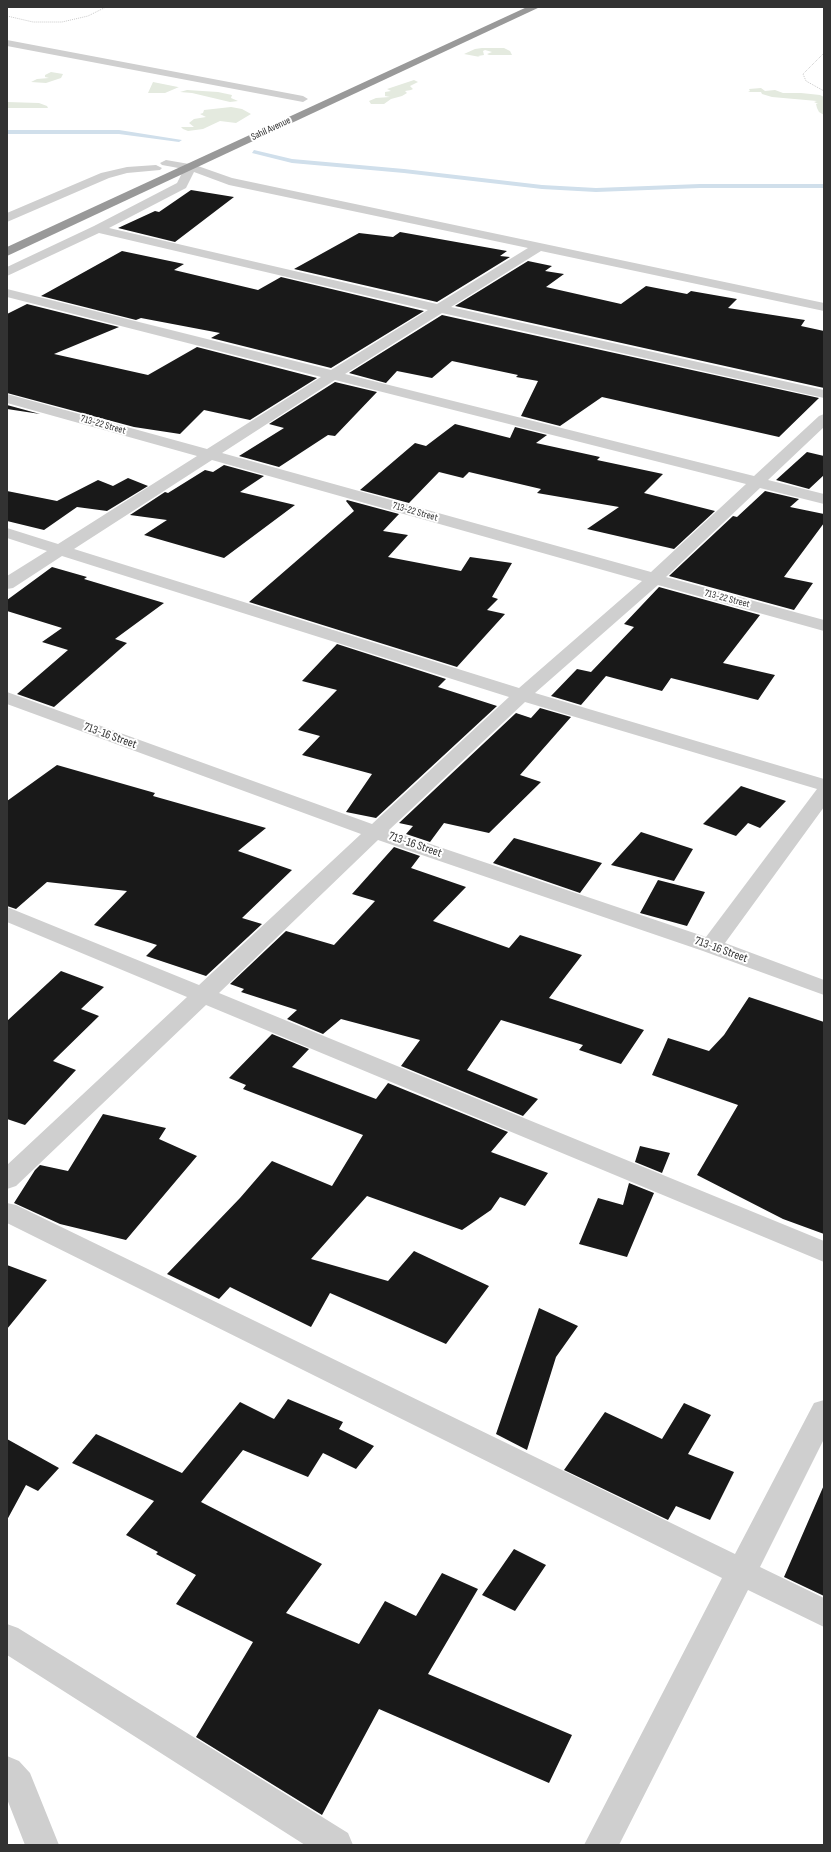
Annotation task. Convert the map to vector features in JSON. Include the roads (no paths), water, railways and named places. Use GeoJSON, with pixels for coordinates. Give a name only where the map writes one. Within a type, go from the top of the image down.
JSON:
{"type":"FeatureCollection","features":[{"type":"Feature","properties":{"kind":"highway","name":"Sahil Avenue"},"geometry":{"type":"LineString","coordinates":[[7,252],[191,167],[269,129],[454,46],[535,7]]}},
{"type":"Feature","properties":{"kind":"highway","name":"Sahil Avenue"},"geometry":{"type":"LineString","coordinates":[[289,105],[306,97]]}},
{"type":"Feature","properties":{"kind":"highway"},"geometry":{"type":"LineString","coordinates":[[121,184],[188,153]]}},
{"type":"Feature","properties":{"kind":"street"},"geometry":{"type":"LineString","coordinates":[[7,43],[306,97]]}},
{"type":"Feature","properties":{"kind":"street"},"geometry":{"type":"LineString","coordinates":[[7,218],[105,175],[161,165],[191,167],[229,181],[824,306]]}},
{"type":"Feature","properties":{"kind":"street"},"geometry":{"type":"LineString","coordinates":[[7,272],[98,229],[182,185],[191,167]]}},
{"type":"Feature","properties":{"kind":"street"},"geometry":{"type":"LineString","coordinates":[[98,229],[441,309],[824,394]]}},
{"type":"Feature","properties":{"kind":"street"},"geometry":{"type":"LineString","coordinates":[[7,584],[332,376],[538,247]]}},
{"type":"Feature","properties":{"kind":"street"},"geometry":{"type":"LineString","coordinates":[[7,293],[824,499]]}},
{"type":"Feature","properties":{"kind":"street","name":"713-22 Street"},"geometry":{"type":"LineString","coordinates":[[7,398],[824,626]]}},
{"type":"Feature","properties":{"kind":"street"},"geometry":{"type":"LineString","coordinates":[[7,1180],[202,994],[522,695],[654,579],[824,419]]}},
{"type":"Feature","properties":{"kind":"street"},"geometry":{"type":"LineString","coordinates":[[7,533],[522,695],[824,785]]}},
{"type":"Feature","properties":{"kind":"street","name":"713-16 Street"},"geometry":{"type":"LineString","coordinates":[[7,698],[375,832],[711,946],[824,988]]}},
{"type":"Feature","properties":{"kind":"street"},"geometry":{"type":"LineString","coordinates":[[711,946],[824,793]]}},
{"type":"Feature","properties":{"kind":"street"},"geometry":{"type":"LineString","coordinates":[[7,914],[824,1252]]}},
{"type":"Feature","properties":{"kind":"street"},"geometry":{"type":"LineString","coordinates":[[7,1212],[824,1613]]}},
{"type":"Feature","properties":{"kind":"street"},"geometry":{"type":"LineString","coordinates":[[601,1845],[824,1411]]}},
{"type":"Feature","properties":{"kind":"street"},"geometry":{"type":"LineString","coordinates":[[7,1638],[336,1845]]}},
{"type":"Feature","properties":{"kind":"street"},"geometry":{"type":"LineString","coordinates":[[7,1772],[18,1784],[42,1845]]}},
{"type":"Feature","properties":{"kind":"waterway"},"geometry":{"type":"LineString","coordinates":[[7,132],[119,132],[179,140]]}},
{"type":"Feature","properties":{"kind":"waterway"},"geometry":{"type":"LineString","coordinates":[[254,152],[292,161],[404,171],[542,187],[596,190],[700,186],[824,186]]}}]}
